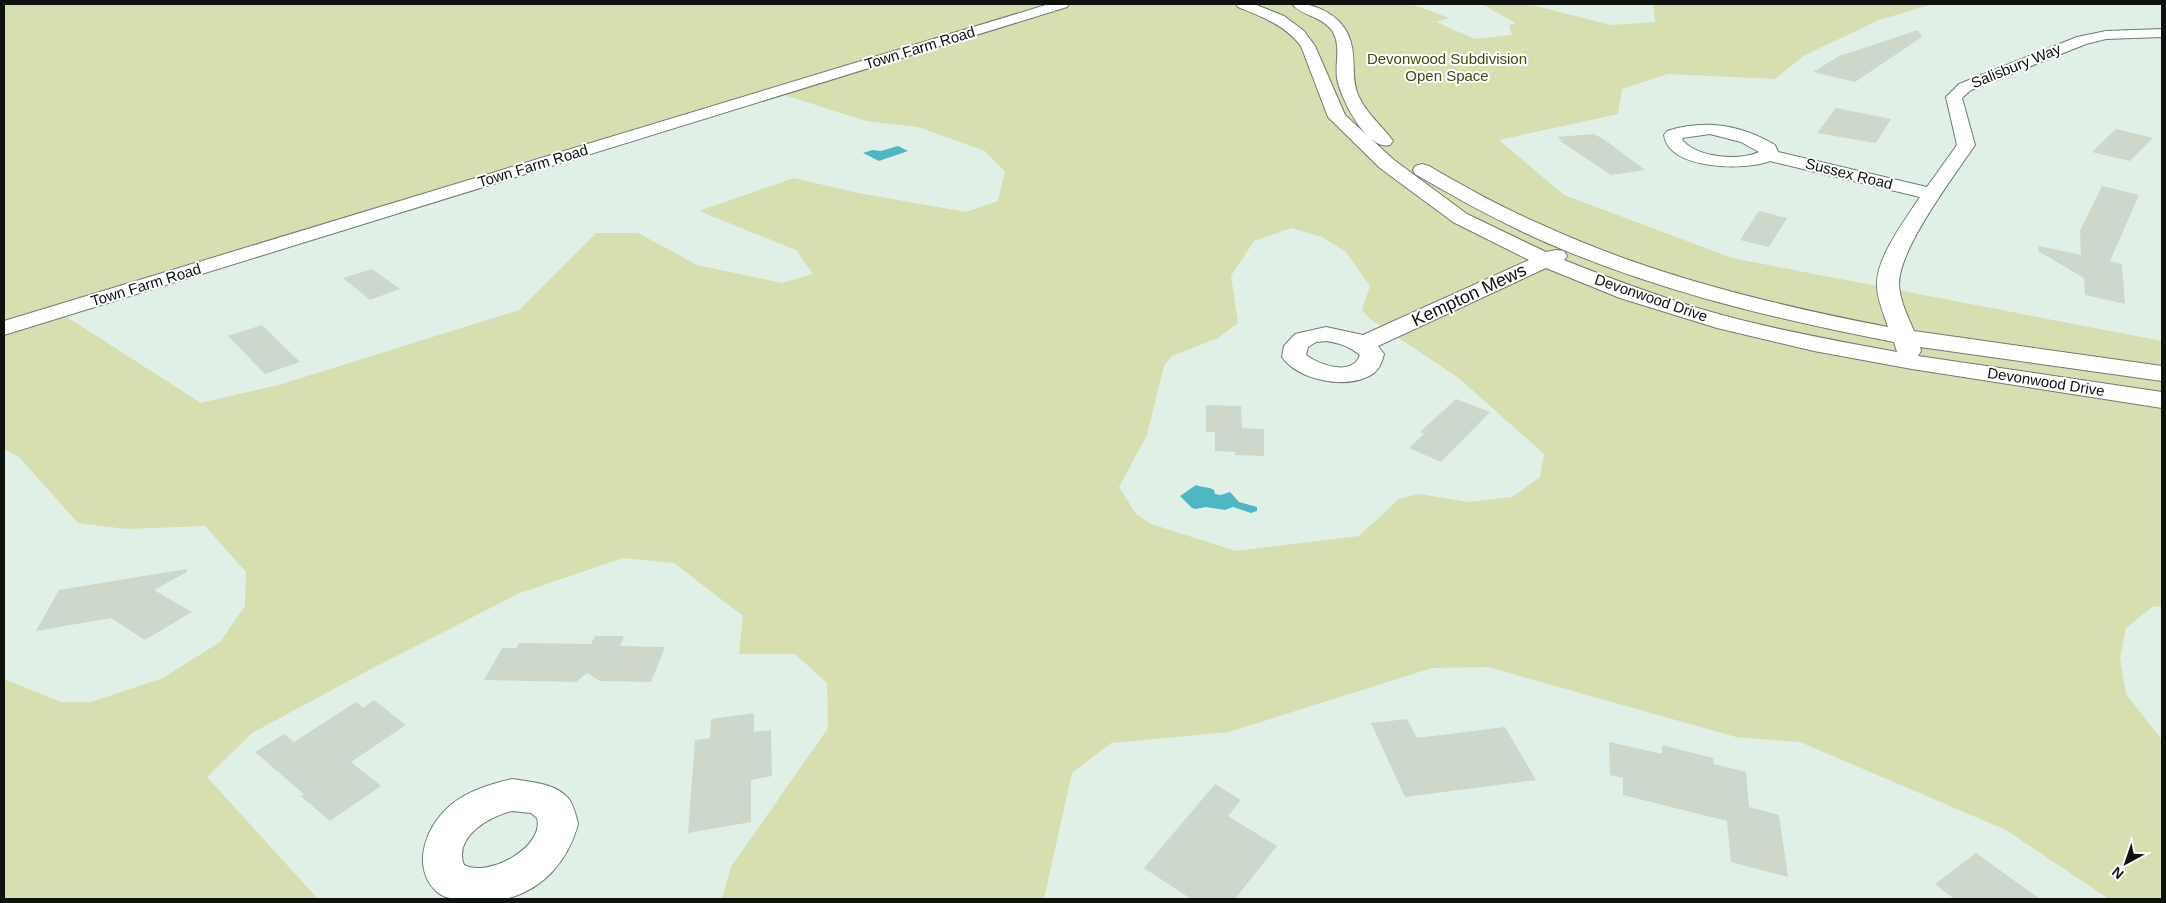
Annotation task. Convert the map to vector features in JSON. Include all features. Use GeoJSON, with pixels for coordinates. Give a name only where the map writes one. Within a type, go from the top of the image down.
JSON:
{"type":"FeatureCollection","features":[{"type":"Feature","properties":{"kind":"street","name":"Town Farm Road"},"geometry":{"type":"LineString","coordinates":[[4,328],[1062,4]]}},
{"type":"Feature","properties":{"kind":"street","name":"Devonwood Drive"},"geometry":{"type":"LineString","coordinates":[[1243,4],[1279,19],[1299,34],[1308,46],[1337,117],[1387,164],[1460,218],[1547,261],[1628,293],[1725,323],[1814,344],[1912,362],[2162,400]]}},
{"type":"Feature","properties":{"kind":"street","name":"Devonwood Drive"},"geometry":{"type":"LineString","coordinates":[[1299,4],[1329,19],[1341,33],[1346,52],[1345,77],[1349,95],[1378,136],[1408,161],[1452,189],[1505,217],[1576,248],[1716,293],[1790,312],[1905,337],[2162,374]]}},
{"type":"Feature","properties":{"kind":"street","name":"Salisbury Way"},"geometry":{"type":"LineString","coordinates":[[1912,362],[1888,283],[1891,265],[1930,194],[1966,145],[1954,97],[1965,87],[2082,40],[2106,35],[2162,33]]}},
{"type":"Feature","properties":{"kind":"street","name":"Sussex Road"},"geometry":{"type":"LineString","coordinates":[[1768,155],[1930,194]]}},
{"type":"Feature","properties":{"kind":"street","name":"Kempton Mews"},"geometry":{"type":"LineString","coordinates":[[1363,344],[1576,248]]}},
{"type":"Feature","properties":{"kind":"green space","name":"Devonwood Subdivision Open Space"},"geometry":{"type":"Polygon","coordinates":[[[4,4],[1412,4],[1449,18],[1436,22],[1475,39],[1512,35],[1509,25],[1516,23],[1481,4],[1528,4],[1611,25],[1655,22],[1653,4],[1933,4],[1879,20],[1805,55],[1775,79],[1668,74],[1622,89],[1618,114],[1499,140],[1564,195],[1732,258],[2162,341],[2162,606],[2152,607],[2126,628],[2120,658],[2126,694],[2162,740],[2162,899],[2109,899],[2006,830],[1800,742],[1736,737],[1488,667],[1432,668],[1229,732],[1111,743],[1072,773],[1044,899],[722,899],[731,867],[828,728],[827,683],[795,654],[739,654],[743,616],[674,563],[623,558],[520,593],[369,670],[252,733],[207,777],[318,899],[4,899],[4,679],[61,702],[91,702],[163,678],[220,642],[245,606],[246,572],[205,526],[126,529],[78,523],[19,457],[4,449],[4,4]],[[775,92],[59,312],[201,403],[282,384],[519,310],[596,233],[638,233],[697,265],[782,283],[813,274],[796,250],[699,211],[794,178],[858,193],[966,212],[998,201],[1005,172],[985,151],[918,127],[866,121],[775,92]],[[1291,228],[1254,241],[1231,276],[1238,323],[1218,338],[1172,356],[1164,366],[1147,435],[1119,487],[1136,514],[1151,524],[1236,551],[1359,536],[1399,499],[1419,494],[1468,502],[1512,497],[1540,477],[1544,454],[1460,379],[1370,319],[1362,310],[1370,286],[1346,252],[1322,237],[1291,228]]]}},
{"type":"Feature","properties":{"kind":"water"},"geometry":{"type":"Polygon","coordinates":[[[898,146],[908,151],[879,161],[863,153],[872,150],[881,151],[898,146]]]}},
{"type":"Feature","properties":{"kind":"water"},"geometry":{"type":"Polygon","coordinates":[[[1196,485],[1212,489],[1215,494],[1221,495],[1230,492],[1239,502],[1257,507],[1257,511],[1251,513],[1233,507],[1225,510],[1206,507],[1192,508],[1180,496],[1196,485]]]}},
{"type":"Feature","properties":{"kind":"building"},"geometry":{"type":"Polygon","coordinates":[[[1918,30],[1922,37],[1855,82],[1813,72],[1839,56],[1918,30]]]}},
{"type":"Feature","properties":{"kind":"building"},"geometry":{"type":"Polygon","coordinates":[[[1836,108],[1891,119],[1876,143],[1817,133],[1836,108]]]}},
{"type":"Feature","properties":{"kind":"building"},"geometry":{"type":"Polygon","coordinates":[[[2116,129],[2153,138],[2130,161],[2092,152],[2116,129]]]}},
{"type":"Feature","properties":{"kind":"building"},"geometry":{"type":"Polygon","coordinates":[[[1594,134],[1645,170],[1611,175],[1560,141],[1563,141],[1557,137],[1594,134]]]}},
{"type":"Feature","properties":{"kind":"building"},"geometry":{"type":"Polygon","coordinates":[[[2102,186],[2139,195],[2110,261],[2122,264],[2125,304],[2085,295],[2084,278],[2038,251],[2039,246],[2081,255],[2080,231],[2102,186]]]}},
{"type":"Feature","properties":{"kind":"building"},"geometry":{"type":"Polygon","coordinates":[[[1759,211],[1787,218],[1769,247],[1740,240],[1759,211]]]}},
{"type":"Feature","properties":{"kind":"building"},"geometry":{"type":"Polygon","coordinates":[[[372,269],[400,289],[370,300],[343,278],[372,269]]]}},
{"type":"Feature","properties":{"kind":"building"},"geometry":{"type":"Polygon","coordinates":[[[262,325],[300,362],[265,374],[228,336],[262,325]]]}},
{"type":"Feature","properties":{"kind":"building"},"geometry":{"type":"Polygon","coordinates":[[[1456,399],[1490,412],[1441,462],[1409,448],[1424,434],[1420,432],[1456,399]]]}},
{"type":"Feature","properties":{"kind":"building"},"geometry":{"type":"Polygon","coordinates":[[[1206,405],[1241,406],[1242,428],[1264,429],[1264,456],[1235,455],[1235,452],[1215,451],[1215,432],[1206,432],[1206,405]]]}},
{"type":"Feature","properties":{"kind":"building"},"geometry":{"type":"Polygon","coordinates":[[[186,569],[187,572],[154,590],[192,612],[145,640],[111,618],[36,631],[59,590],[186,569]]]}},
{"type":"Feature","properties":{"kind":"building"},"geometry":{"type":"Polygon","coordinates":[[[595,636],[624,636],[620,646],[665,647],[651,682],[600,681],[587,673],[576,682],[484,680],[502,648],[516,648],[519,643],[591,644],[595,636]]]}},
{"type":"Feature","properties":{"kind":"building"},"geometry":{"type":"Polygon","coordinates":[[[374,700],[406,725],[351,762],[381,786],[330,821],[301,796],[304,794],[255,752],[284,734],[294,742],[356,702],[363,708],[374,700]]]}},
{"type":"Feature","properties":{"kind":"building"},"geometry":{"type":"Polygon","coordinates":[[[754,713],[754,732],[771,730],[772,776],[751,780],[751,822],[688,833],[695,740],[710,738],[711,719],[754,713]]]}},
{"type":"Feature","properties":{"kind":"building"},"geometry":{"type":"Polygon","coordinates":[[[1407,719],[1417,738],[1505,727],[1536,780],[1405,797],[1371,723],[1407,719]]]}},
{"type":"Feature","properties":{"kind":"building"},"geometry":{"type":"Polygon","coordinates":[[[1609,742],[1662,754],[1662,745],[1713,758],[1714,764],[1746,772],[1749,807],[1779,815],[1788,877],[1731,862],[1727,821],[1623,795],[1623,778],[1610,775],[1609,742]]]}},
{"type":"Feature","properties":{"kind":"building"},"geometry":{"type":"Polygon","coordinates":[[[1215,784],[1241,800],[1228,816],[1277,846],[1235,899],[1191,899],[1144,868],[1215,784]]]}},
{"type":"Feature","properties":{"kind":"building"},"geometry":{"type":"Polygon","coordinates":[[[1976,853],[2040,899],[1954,899],[1935,884],[1976,853]]]}}]}
